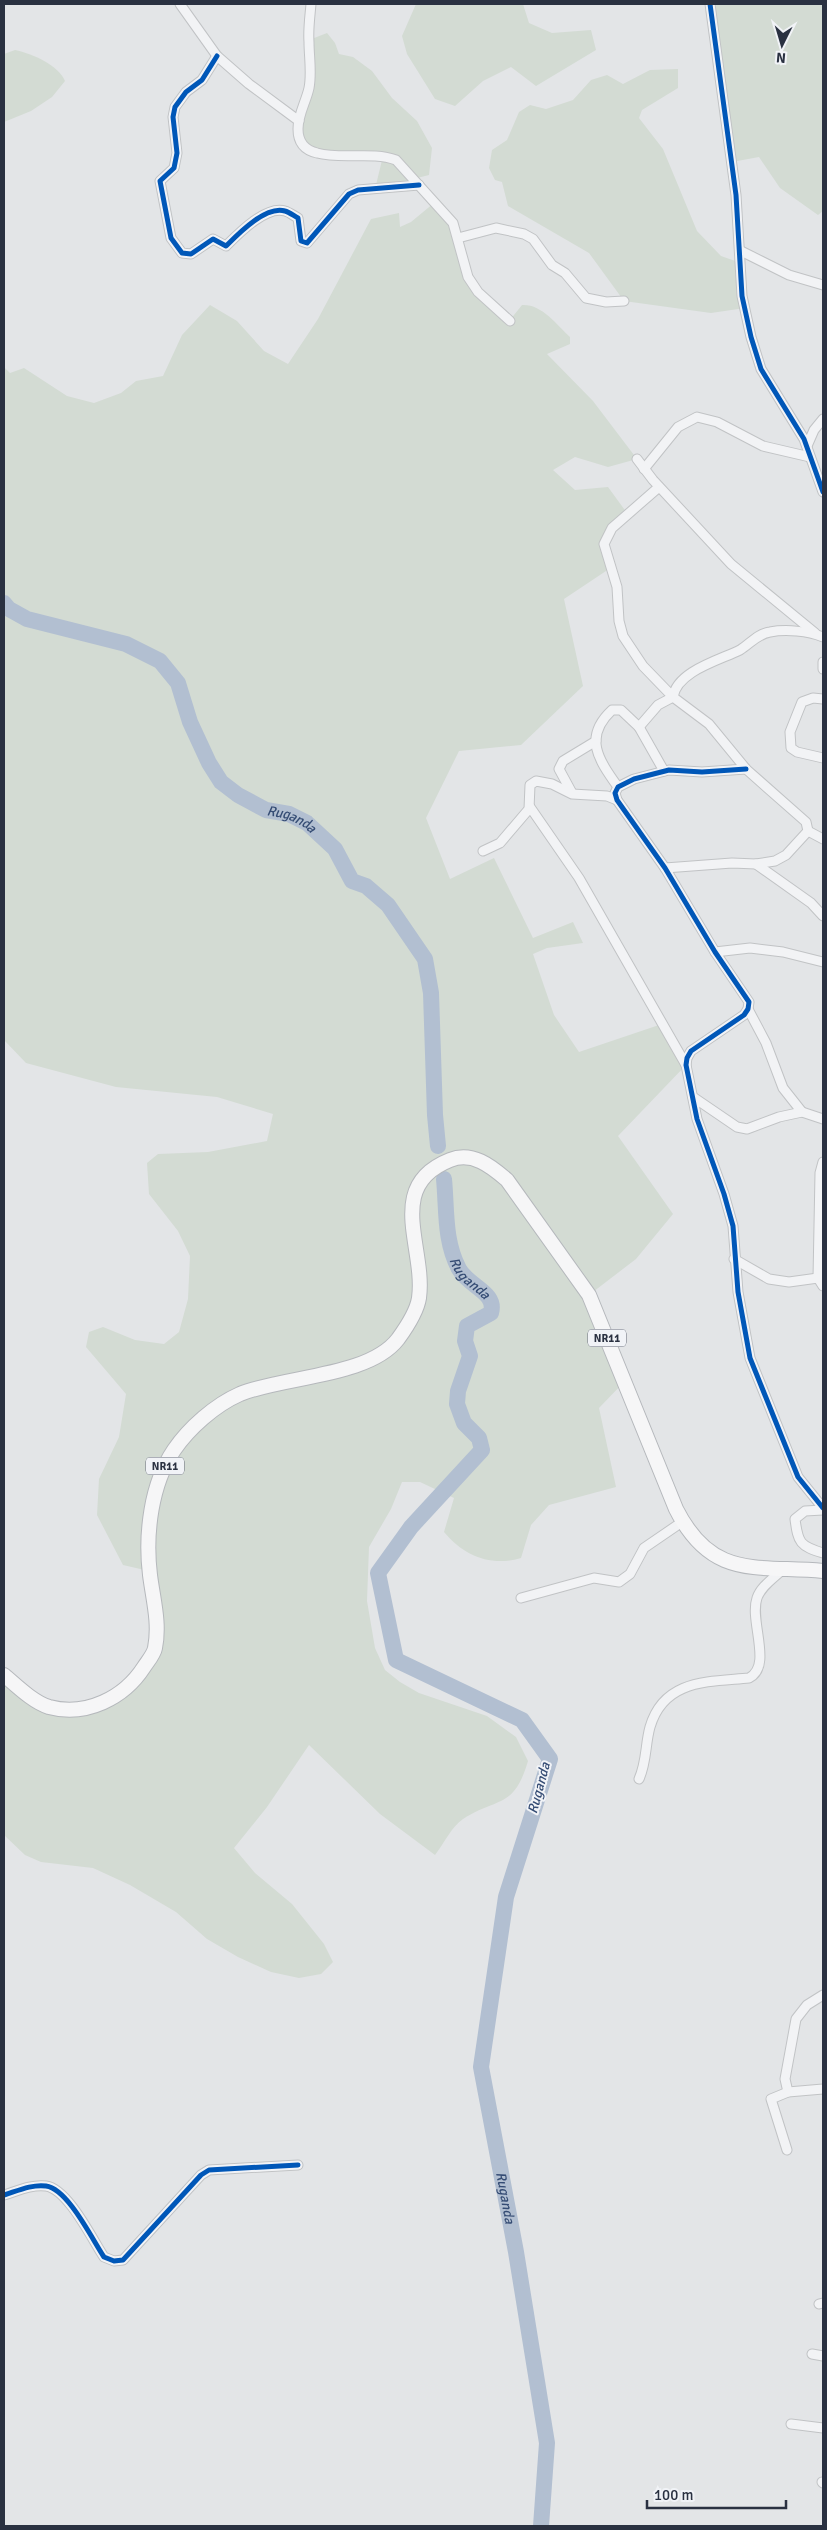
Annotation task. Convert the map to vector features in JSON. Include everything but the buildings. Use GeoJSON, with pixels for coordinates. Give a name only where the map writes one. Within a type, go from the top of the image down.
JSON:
{"type":"FeatureCollection","features":[{"type":"Feature","properties":{"kind":"highway","name":"NR11"},"geometry":{"type":"LineString","coordinates":[[4,1675],[46,1706],[59,1709],[87,1708],[102,1704],[128,1687],[155,1650],[157,1624],[149,1571],[149,1531],[155,1494],[164,1468],[175,1449],[193,1428],[222,1404],[240,1394],[358,1365],[381,1354],[398,1340],[418,1301],[420,1282],[412,1231],[416,1191],[422,1178],[433,1166],[454,1158],[472,1157],[492,1167],[507,1180],[589,1295],[649,1447],[682,1522],[702,1547],[715,1557],[738,1565],[823,1571]]}},
{"type":"Feature","properties":{"kind":"street"},"geometry":{"type":"LineString","coordinates":[[180,4],[217,56],[249,84],[299,121]]}},
{"type":"Feature","properties":{"kind":"street"},"geometry":{"type":"LineString","coordinates":[[311,4],[309,89],[298,130],[301,142],[306,150],[319,154],[384,156],[396,160],[453,224],[468,277],[478,292],[510,320]]}},
{"type":"Feature","properties":{"kind":"street"},"geometry":{"type":"LineString","coordinates":[[710,4],[736,195],[741,251],[742,296],[750,337],[761,369],[807,446],[823,492]]}},
{"type":"Feature","properties":{"kind":"street"},"geometry":{"type":"LineString","coordinates":[[217,56],[202,80],[186,92],[174,107],[173,117],[177,153],[174,168],[160,181],[171,238],[182,252],[192,254],[213,239],[226,246],[242,229],[268,213],[283,210],[298,218],[301,241],[308,243],[349,194],[358,190],[419,185]]}},
{"type":"Feature","properties":{"kind":"street"},"geometry":{"type":"LineString","coordinates":[[458,238],[496,228],[524,234],[533,238],[552,265],[565,273],[586,298],[606,302],[624,301]]}},
{"type":"Feature","properties":{"kind":"street"},"geometry":{"type":"LineString","coordinates":[[741,251],[789,275],[823,285]]}},
{"type":"Feature","properties":{"kind":"street"},"geometry":{"type":"LineString","coordinates":[[644,469],[678,427],[697,418],[717,422],[763,446],[810,456]]}},
{"type":"Feature","properties":{"kind":"street"},"geometry":{"type":"LineString","coordinates":[[807,446],[814,430],[823,419]]}},
{"type":"Feature","properties":{"kind":"street"},"geometry":{"type":"LineString","coordinates":[[637,459],[659,487],[731,564],[819,635]]}},
{"type":"Feature","properties":{"kind":"street"},"geometry":{"type":"LineString","coordinates":[[659,487],[612,528],[604,544],[617,587],[619,620],[623,636],[643,666],[673,697],[709,724],[746,769],[806,822],[808,831],[823,839]]}},
{"type":"Feature","properties":{"kind":"street"},"geometry":{"type":"LineString","coordinates":[[673,697],[674,690],[679,684],[693,673],[708,663],[741,650],[757,637],[768,632],[783,631],[819,635]]}},
{"type":"Feature","properties":{"kind":"street"},"geometry":{"type":"LineString","coordinates":[[823,662],[823,669]]}},
{"type":"Feature","properties":{"kind":"street"},"geometry":{"type":"LineString","coordinates":[[639,727],[658,706],[673,697]]}},
{"type":"Feature","properties":{"kind":"street"},"geometry":{"type":"LineString","coordinates":[[823,699],[813,698],[802,702],[790,732],[790,748],[797,752],[823,758]]}},
{"type":"Feature","properties":{"kind":"street"},"geometry":{"type":"LineString","coordinates":[[618,787],[596,749],[600,722],[612,710],[621,710],[639,727],[664,771]]}},
{"type":"Feature","properties":{"kind":"street"},"geometry":{"type":"LineString","coordinates":[[572,794],[559,769],[563,761],[596,741]]}},
{"type":"Feature","properties":{"kind":"street"},"geometry":{"type":"LineString","coordinates":[[746,769],[664,771],[634,779],[618,787],[615,793],[617,800],[665,868],[715,952],[748,1002],[748,1009],[766,1043],[783,1088],[802,1112]]}},
{"type":"Feature","properties":{"kind":"street"},"geometry":{"type":"LineString","coordinates":[[617,800],[606,796],[572,794],[552,784],[536,781],[530,785],[530,806],[579,878],[686,1065]]}},
{"type":"Feature","properties":{"kind":"street"},"geometry":{"type":"LineString","coordinates":[[483,851],[500,842],[530,806]]}},
{"type":"Feature","properties":{"kind":"street"},"geometry":{"type":"LineString","coordinates":[[665,868],[732,863],[756,864],[775,861],[786,855],[808,831]]}},
{"type":"Feature","properties":{"kind":"street"},"geometry":{"type":"LineString","coordinates":[[756,864],[811,903],[823,916]]}},
{"type":"Feature","properties":{"kind":"street"},"geometry":{"type":"LineString","coordinates":[[715,952],[750,948],[783,952],[823,962]]}},
{"type":"Feature","properties":{"kind":"street"},"geometry":{"type":"LineString","coordinates":[[748,1009],[744,1015],[691,1051],[686,1058],[686,1065],[697,1119],[724,1194],[733,1226],[734,1259],[750,1358],[798,1477],[823,1509]]}},
{"type":"Feature","properties":{"kind":"street"},"geometry":{"type":"LineString","coordinates":[[692,1098],[729,1123],[748,1129],[779,1117],[802,1112],[823,1119],[823,1125]]}},
{"type":"Feature","properties":{"kind":"street"},"geometry":{"type":"LineString","coordinates":[[734,1259],[769,1279],[789,1282],[821,1282],[820,1173],[823,1162]]}},
{"type":"Feature","properties":{"kind":"street"},"geometry":{"type":"LineString","coordinates":[[823,1509],[805,1511],[796,1519],[798,1540],[804,1546],[823,1553]]}},
{"type":"Feature","properties":{"kind":"street"},"geometry":{"type":"LineString","coordinates":[[521,1598],[594,1578],[619,1582],[630,1574],[644,1548],[682,1522]]}},
{"type":"Feature","properties":{"kind":"street"},"geometry":{"type":"LineString","coordinates":[[639,1779],[646,1763],[650,1725],[667,1698],[680,1687],[754,1676],[760,1663],[761,1652],[754,1622],[757,1598],[761,1590],[783,1569]]}},
{"type":"Feature","properties":{"kind":"street"},"geometry":{"type":"LineString","coordinates":[[788,2092],[785,2078],[796,2019],[807,2005],[823,1995]]}},
{"type":"Feature","properties":{"kind":"street"},"geometry":{"type":"LineString","coordinates":[[787,2150],[770,2103],[773,2097],[788,2092],[823,2089]]}},
{"type":"Feature","properties":{"kind":"street"},"geometry":{"type":"LineString","coordinates":[[4,2195],[36,2186],[54,2188],[68,2200],[104,2258],[118,2262],[123,2260],[201,2175],[208,2170],[298,2165]]}},
{"type":"Feature","properties":{"kind":"street"},"geometry":{"type":"LineString","coordinates":[[812,2354],[823,2356]]}},
{"type":"Feature","properties":{"kind":"street"},"geometry":{"type":"LineString","coordinates":[[791,2424],[823,2428]]}},
{"type":"Feature","properties":{"kind":"shaded area"},"geometry":{"type":"Polygon","coordinates":[[[416,4],[523,4],[529,23],[552,33],[591,30],[596,50],[536,86],[511,67],[483,81],[455,106],[435,99],[407,54],[402,36],[416,4]]]}},
{"type":"Feature","properties":{"kind":"shaded area"},"geometry":{"type":"Polygon","coordinates":[[[710,4],[823,4],[823,211],[818,215],[780,188],[759,157],[732,162],[710,4]]]}},
{"type":"Feature","properties":{"kind":"shaded area"},"geometry":{"type":"Polygon","coordinates":[[[327,33],[335,43],[339,54],[353,57],[372,71],[392,98],[417,121],[432,148],[429,175],[393,184],[376,185],[383,156],[319,154],[301,142],[300,116],[309,89],[309,40],[327,33]]]}},
{"type":"Feature","properties":{"kind":"shaded area"},"geometry":{"type":"Polygon","coordinates":[[[15,50],[29,54],[51,65],[62,75],[65,81],[52,97],[31,111],[4,122],[4,54],[15,50]]]}},
{"type":"Feature","properties":{"kind":"shaded area"},"geometry":{"type":"Polygon","coordinates":[[[678,69],[678,88],[642,110],[639,118],[663,149],[697,231],[721,256],[741,263],[745,308],[711,313],[624,301],[589,253],[508,206],[502,182],[495,180],[489,168],[492,150],[507,140],[519,112],[530,105],[546,109],[573,100],[591,80],[607,75],[623,84],[650,70],[678,69]]]}},
{"type":"Feature","properties":{"kind":"shaded area"},"geometry":{"type":"Polygon","coordinates":[[[434,203],[453,223],[468,277],[510,320],[522,305],[529,306],[542,311],[570,337],[570,344],[547,354],[593,401],[637,459],[608,467],[575,457],[553,470],[575,490],[608,487],[627,513],[606,537],[612,567],[564,599],[583,686],[521,745],[459,751],[426,818],[450,879],[494,858],[533,938],[573,922],[583,943],[547,948],[533,954],[554,1015],[579,1052],[662,1024],[686,1065],[618,1136],[673,1214],[636,1259],[589,1295],[625,1381],[599,1408],[616,1487],[549,1505],[531,1525],[521,1558],[499,1561],[489,1560],[469,1553],[444,1532],[454,1498],[420,1482],[402,1482],[391,1509],[369,1547],[367,1601],[375,1648],[385,1670],[400,1682],[419,1693],[487,1716],[516,1737],[528,1761],[523,1776],[511,1795],[475,1812],[459,1822],[435,1855],[380,1814],[309,1745],[267,1807],[234,1848],[255,1873],[292,1904],[324,1944],[333,1962],[321,1974],[299,1978],[271,1972],[238,1957],[207,1939],[176,1912],[130,1885],[93,1868],[41,1862],[25,1855],[4,1835],[4,1675],[46,1706],[102,1704],[155,1650],[149,1571],[123,1565],[97,1515],[99,1479],[119,1437],[126,1394],[86,1347],[89,1332],[103,1327],[135,1340],[164,1344],[179,1332],[188,1299],[190,1256],[178,1231],[149,1194],[147,1163],[158,1154],[208,1152],[267,1141],[273,1114],[217,1097],[116,1087],[26,1063],[4,1040],[4,367],[10,373],[24,368],[67,396],[94,403],[121,393],[136,381],[163,376],[182,335],[210,305],[237,321],[264,351],[288,364],[318,319],[371,219],[399,213],[400,227],[411,222],[434,203]]]}},
{"type":"Feature","properties":{"kind":"waterway","name":"Ruganda"},"geometry":{"type":"LineString","coordinates":[[4,603],[9,609],[27,619],[126,644],[160,661],[178,683],[190,722],[209,763],[221,782],[238,795],[266,810],[289,814],[307,823],[335,849],[352,881],[366,886],[388,905],[425,959],[431,993],[435,1115],[438,1146]]}},
{"type":"Feature","properties":{"kind":"waterway","name":"Ruganda"},"geometry":{"type":"LineString","coordinates":[[444,1179],[448,1236],[454,1258],[463,1275],[486,1295],[492,1306],[491,1313],[467,1326],[465,1341],[470,1356],[458,1391],[457,1404],[464,1423],[479,1438],[482,1450],[411,1527],[378,1573],[396,1660],[522,1720],[550,1759],[506,1897],[481,2067],[516,2252],[547,2443],[541,2526]]}},
{"type":"Feature","properties":{"kind":"cycle path"},"geometry":{"type":"LineString","coordinates":[[710,4],[736,195],[742,296],[751,337],[761,369],[804,439],[823,492]]}},
{"type":"Feature","properties":{"kind":"cycle path"},"geometry":{"type":"LineString","coordinates":[[217,56],[202,80],[186,92],[175,107],[173,117],[177,153],[174,168],[160,181],[171,238],[182,253],[191,254],[213,239],[226,246],[261,216],[278,210],[298,218],[301,241],[307,243],[349,194],[358,190],[419,185]]}},
{"type":"Feature","properties":{"kind":"cycle path"},"geometry":{"type":"LineString","coordinates":[[746,769],[702,772],[669,770],[634,779],[618,787],[615,793],[617,800],[665,868],[715,952],[749,1002],[748,1009],[744,1015],[691,1051],[686,1065],[697,1119],[724,1194],[733,1226],[738,1292],[750,1358],[798,1477],[823,1508]]}},
{"type":"Feature","properties":{"kind":"cycle path"},"geometry":{"type":"LineString","coordinates":[[4,2195],[35,2186],[46,2186],[54,2189],[71,2205],[104,2257],[114,2261],[123,2260],[201,2175],[209,2170],[298,2165]]}}]}
